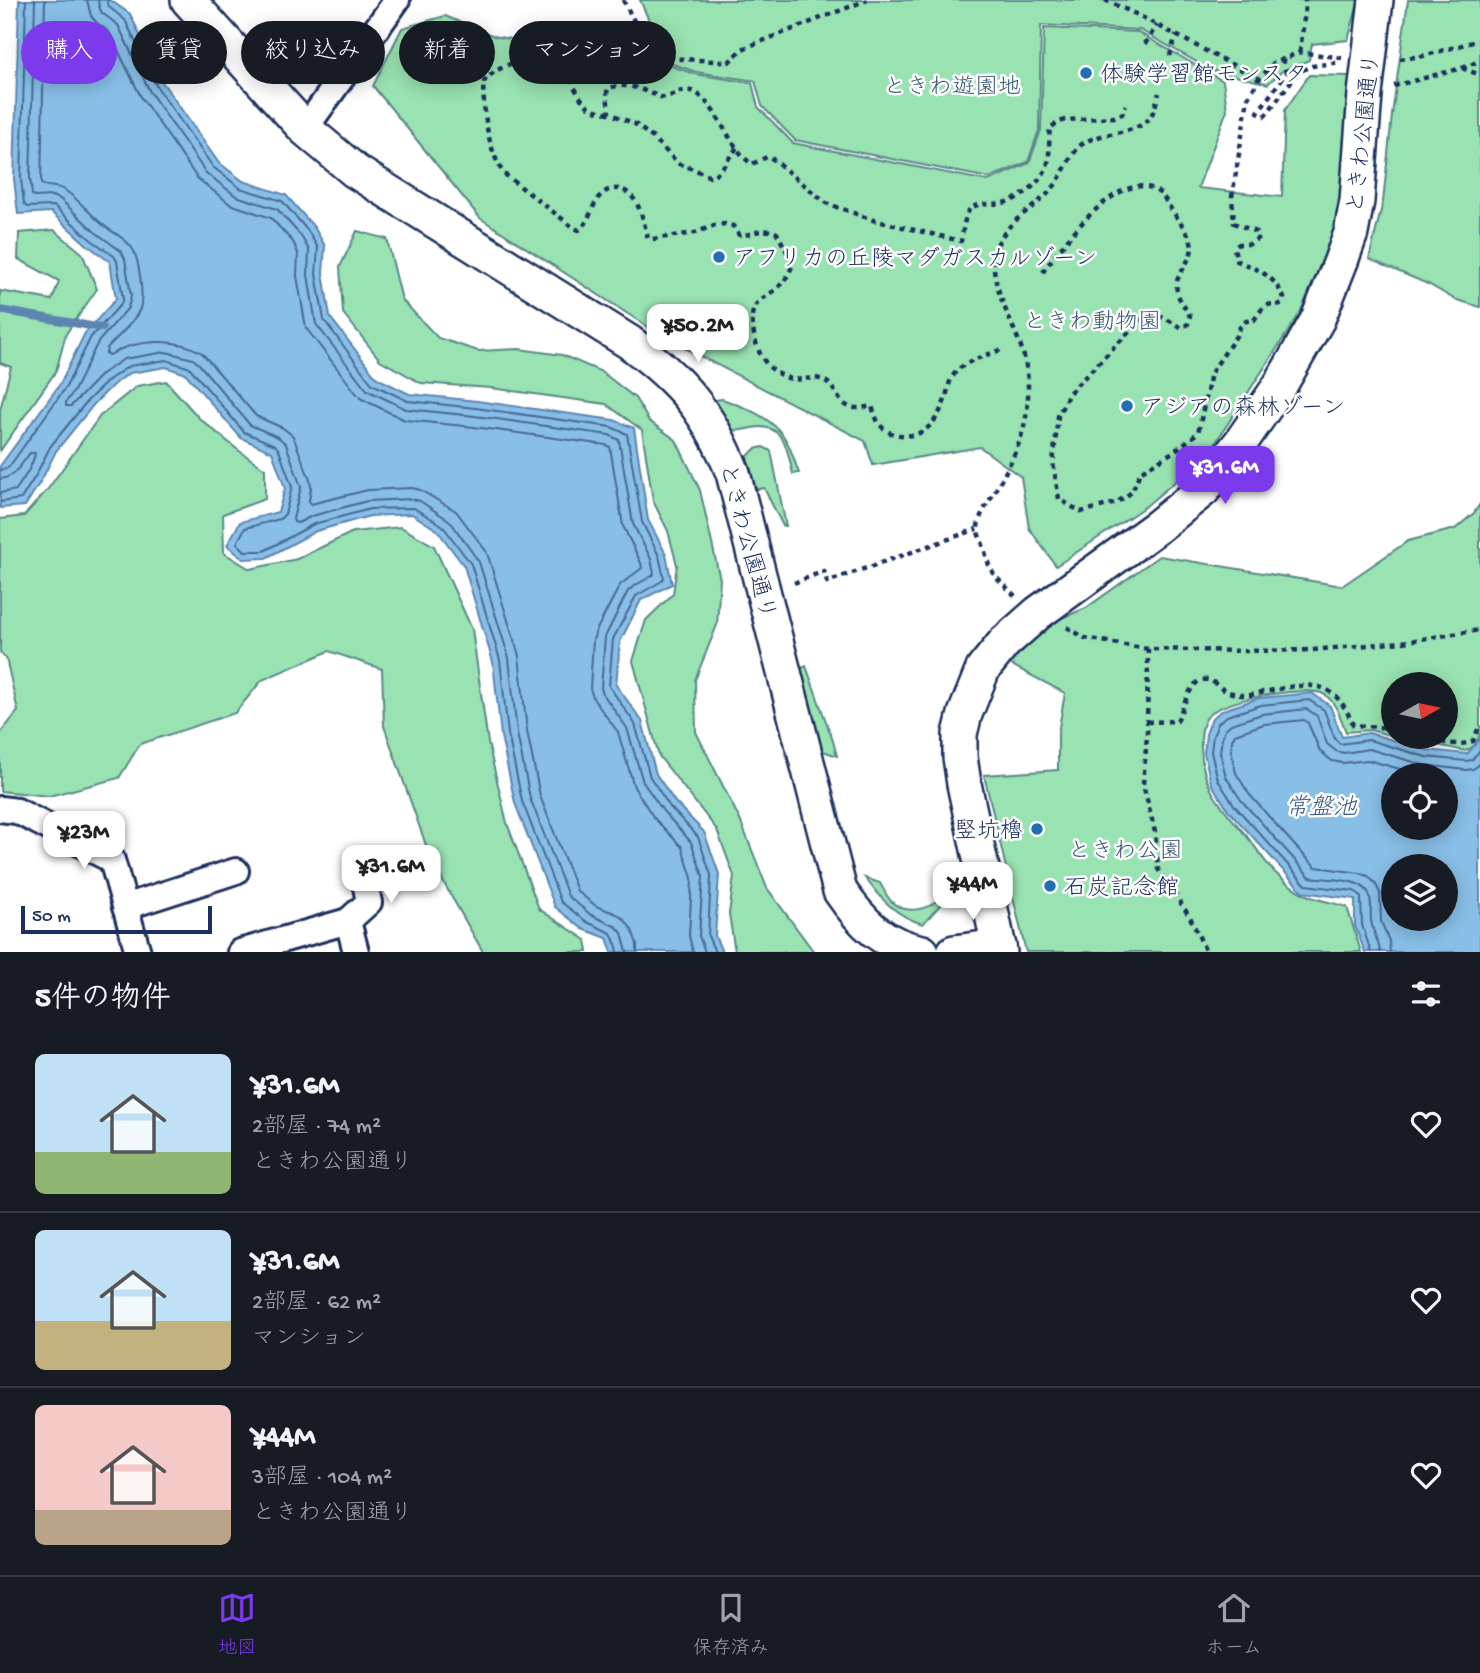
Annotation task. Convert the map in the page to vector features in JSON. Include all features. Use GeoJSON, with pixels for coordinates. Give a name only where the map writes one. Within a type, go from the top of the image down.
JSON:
{"type":"FeatureCollection","features":[{"type":"Feature","properties":{"kind":"street","name":"ときわ公園通り"},"geometry":{"type":"LineString","coordinates":[[188,0],[305,129],[355,171],[629,342],[681,384],[699,406],[724,449],[733,473],[840,891],[857,916],[878,935],[908,949],[922,952]]}},
{"type":"Feature","properties":{"kind":"street"},"geometry":{"type":"LineString","coordinates":[[305,129],[397,0]]}},
{"type":"Feature","properties":{"kind":"street","name":"ときわ公園通り"},"geometry":{"type":"LineString","coordinates":[[954,952],[1000,949],[960,757],[960,734],[965,714],[983,668],[1004,643],[1038,612],[1157,527],[1203,490],[1241,442],[1285,376],[1318,319],[1351,233],[1357,201],[1365,94],[1376,0]]}},
{"type":"Feature","properties":{"kind":"street"},"geometry":{"type":"LineString","coordinates":[[0,809],[17,811],[112,860],[138,952]]}},
{"type":"Feature","properties":{"kind":"street"},"geometry":{"type":"LineString","coordinates":[[240,952],[348,921],[369,902],[362,867]]}},
{"type":"Feature","properties":{"kind":"street"},"geometry":{"type":"LineString","coordinates":[[125,907],[236,871]]}},
{"type":"Feature","properties":{"kind":"street"},"geometry":{"type":"LineString","coordinates":[[348,921],[356,952]]}},
{"type":"Feature","properties":{"kind":"path"},"geometry":{"type":"LineString","coordinates":[[623,0],[653,57],[729,62],[742,49],[867,0]]}},
{"type":"Feature","properties":{"kind":"path"},"geometry":{"type":"LineString","coordinates":[[1105,0],[1114,2],[1259,79]]}},
{"type":"Feature","properties":{"kind":"path"},"geometry":{"type":"LineString","coordinates":[[1300,52],[1305,0]]}},
{"type":"Feature","properties":{"kind":"path"},"geometry":{"type":"LineString","coordinates":[[1145,44],[1157,25]]}},
{"type":"Feature","properties":{"kind":"path"},"geometry":{"type":"LineString","coordinates":[[1170,56],[1176,35]]}},
{"type":"Feature","properties":{"kind":"path"},"geometry":{"type":"LineString","coordinates":[[1400,60],[1480,40]]}},
{"type":"Feature","properties":{"kind":"path"},"geometry":{"type":"LineString","coordinates":[[1043,272],[1059,249],[1105,201],[1124,190],[1137,187],[1150,187],[1160,193],[1188,234],[1192,247],[1177,280],[1177,295],[1190,316],[1188,324],[1181,328],[1164,317],[1151,316],[1142,319],[1069,393],[1058,416],[1053,463],[1059,499],[1081,512],[1116,503],[1132,492],[1140,472],[1173,453],[1198,433],[1211,373],[1240,327],[1246,321],[1254,320],[1265,306],[1278,306],[1283,303],[1284,298],[1277,284],[1269,276],[1237,261],[1234,253],[1234,248],[1239,244],[1250,244],[1258,238],[1256,232],[1234,223],[1232,197],[1248,98],[1259,79],[1274,63],[1283,59],[1300,52],[1339,57],[1341,63],[1312,66],[1298,72],[1265,116],[1258,112],[1286,73],[1283,59]]}},
{"type":"Feature","properties":{"kind":"path"},"geometry":{"type":"LineString","coordinates":[[737,148],[719,173],[710,177],[679,164],[635,124],[593,109],[584,102],[569,76],[545,61],[527,59],[513,62],[494,72],[483,83],[489,141],[495,160],[503,173],[574,228],[579,230],[584,226],[599,197],[607,190],[616,188],[624,190],[632,197],[640,210],[648,238],[695,233],[725,224],[733,226],[739,235],[757,230],[777,233],[793,264],[781,286],[755,305],[752,313],[757,350],[775,371],[788,378],[826,380],[838,400],[853,408],[872,406],[878,425],[889,433],[907,437],[920,433],[935,421],[952,376],[962,365],[1001,350]]}},
{"type":"Feature","properties":{"kind":"path"},"geometry":{"type":"LineString","coordinates":[[1388,88],[1480,61]]}},
{"type":"Feature","properties":{"kind":"path"},"geometry":{"type":"LineString","coordinates":[[1462,68],[1480,75]]}},
{"type":"Feature","properties":{"kind":"path"},"geometry":{"type":"LineString","coordinates":[[609,113],[607,92],[609,88],[617,85],[627,85],[660,97],[680,90],[699,93],[725,132],[752,164],[769,156],[826,203],[873,220],[961,241],[968,213],[972,208],[1006,203],[1021,195],[1040,179],[1050,152],[1050,128],[1065,120],[1115,117],[1122,114],[1126,105]]}},
{"type":"Feature","properties":{"kind":"path"},"geometry":{"type":"LineString","coordinates":[[1015,596],[991,570],[977,529],[982,514],[1020,445],[1026,421],[1026,367],[999,292],[993,263],[999,242],[1015,220],[1052,189],[1079,147],[1100,136],[1145,123],[1152,115],[1159,93]]}},
{"type":"Feature","properties":{"kind":"path"},"geometry":{"type":"LineString","coordinates":[[794,583],[824,571],[827,582],[977,529]]}},
{"type":"Feature","properties":{"kind":"path"},"geometry":{"type":"LineString","coordinates":[[1065,626],[1085,638],[1148,649],[1244,651],[1312,650],[1402,642],[1480,630]]}},
{"type":"Feature","properties":{"kind":"path"},"geometry":{"type":"LineString","coordinates":[[1148,649],[1143,784],[1155,832],[1158,869],[1190,917],[1206,952]]}},
{"type":"Feature","properties":{"kind":"path"},"geometry":{"type":"LineString","coordinates":[[1147,722],[1177,721],[1194,684],[1203,680],[1214,682],[1227,691],[1247,696],[1299,685],[1318,686],[1333,693],[1346,707],[1353,725],[1381,727]]}},
{"type":"Feature","properties":{"kind":"path"},"geometry":{"type":"LineString","coordinates":[[1458,745],[1473,741],[1480,725]]}},
{"type":"Feature","properties":{"kind":"green space","name":"ときわ遊園地"},"geometry":{"type":"Polygon","coordinates":[[[640,0],[1359,0],[1348,40],[1312,44],[1309,60],[1282,71],[1268,84],[1211,70],[1140,30],[1041,25],[1039,130],[1028,162],[989,178],[795,140],[762,106],[755,81],[696,72],[676,65],[676,21],[649,21],[640,0]]]}},
{"type":"Feature","properties":{"kind":"green space"},"geometry":{"type":"Polygon","coordinates":[[[1408,0],[1480,0],[1480,307],[1454,299],[1430,285],[1369,259],[1383,202],[1408,0]]]}},
{"type":"Feature","properties":{"kind":"green space","name":"ときわ動物園"},"geometry":{"type":"Polygon","coordinates":[[[445,16],[457,21],[427,21],[445,16]]]}},
{"type":"Feature","properties":{"kind":"green space","name":"ときわ動物園"},"geometry":{"type":"Polygon","coordinates":[[[1044,28],[1138,32],[1223,81],[1227,110],[1198,188],[1282,197],[1285,110],[1309,75],[1350,76],[1341,219],[1300,313],[1208,454],[1146,506],[1056,566],[1029,528],[1021,477],[980,447],[873,465],[865,441],[665,338],[480,218],[373,86],[385,84],[385,62],[399,34],[399,84],[495,84],[495,36],[509,39],[509,84],[676,84],[676,68],[695,74],[752,83],[758,107],[793,143],[988,181],[1029,163],[1041,130],[1044,28]]]}},
{"type":"Feature","properties":{"kind":"green space"},"geometry":{"type":"Polygon","coordinates":[[[54,230],[82,253],[97,289],[66,334],[56,371],[0,451],[0,410],[11,367],[0,363],[0,291],[52,300],[59,281],[18,259],[19,233],[54,230]]]}},
{"type":"Feature","properties":{"kind":"green space"},"geometry":{"type":"Polygon","coordinates":[[[357,231],[387,239],[402,300],[438,338],[478,351],[519,349],[562,355],[602,372],[635,398],[649,421],[676,440],[700,490],[720,579],[717,625],[695,680],[696,732],[740,820],[767,888],[814,952],[735,952],[729,914],[734,876],[717,830],[659,756],[633,661],[646,620],[673,594],[677,565],[668,531],[653,501],[642,430],[606,404],[491,388],[421,383],[380,360],[343,313],[340,267],[357,231]]]}},
{"type":"Feature","properties":{"kind":"green space"},"geometry":{"type":"Polygon","coordinates":[[[166,381],[199,418],[265,469],[265,499],[223,514],[224,553],[250,569],[297,559],[353,532],[401,527],[434,546],[472,629],[488,743],[507,823],[539,909],[586,940],[588,952],[483,952],[432,862],[384,726],[382,669],[329,651],[262,680],[235,713],[140,744],[119,778],[49,796],[0,791],[0,734],[18,711],[6,658],[0,652],[0,519],[24,516],[48,489],[100,416],[137,386],[166,381]]]}},
{"type":"Feature","properties":{"kind":"green space"},"geometry":{"type":"Polygon","coordinates":[[[722,399],[768,420],[782,434],[799,473],[793,474],[781,437],[769,428],[732,430],[714,400],[722,399]]]}},
{"type":"Feature","properties":{"kind":"green space"},"geometry":{"type":"Polygon","coordinates":[[[763,447],[771,451],[786,526],[783,526],[764,488],[754,490],[747,457],[755,449],[763,447]]]}},
{"type":"Feature","properties":{"kind":"green space","name":"ときわ公園"},"geometry":{"type":"Polygon","coordinates":[[[1480,504],[1480,735],[1474,746],[1465,751],[1455,749],[1458,749],[1458,672],[1381,672],[1381,733],[1370,730],[1346,732],[1330,699],[1311,691],[1262,696],[1228,705],[1208,716],[1203,727],[1202,762],[1216,798],[1267,864],[1283,879],[1307,895],[1347,907],[1361,952],[1026,952],[984,775],[1058,770],[1058,733],[1065,693],[1006,662],[1038,628],[1086,608],[1159,556],[1342,586],[1408,541],[1455,529],[1474,513],[1480,504]]]}},
{"type":"Feature","properties":{"kind":"green space"},"geometry":{"type":"Polygon","coordinates":[[[806,666],[837,756],[820,750],[800,669],[806,666]]]}},
{"type":"Feature","properties":{"kind":"green space"},"geometry":{"type":"Polygon","coordinates":[[[865,878],[880,883],[893,903],[910,910],[935,902],[944,887],[947,887],[942,903],[923,924],[905,917],[890,906],[865,878]]]}},
{"type":"Feature","properties":{"kind":"water"},"geometry":{"type":"Polygon","coordinates":[[[19,0],[110,0],[130,14],[133,21],[131,21],[131,84],[164,84],[218,162],[243,181],[286,195],[314,227],[325,246],[323,273],[330,317],[377,378],[409,394],[614,420],[634,428],[648,520],[666,554],[672,584],[641,600],[620,642],[616,685],[642,721],[656,774],[675,802],[704,832],[719,874],[715,936],[722,952],[612,952],[607,938],[583,929],[555,907],[515,803],[501,736],[493,662],[464,566],[437,530],[412,514],[370,516],[316,531],[266,558],[243,559],[227,545],[240,522],[278,512],[285,488],[272,452],[241,438],[186,374],[166,367],[130,373],[114,384],[56,451],[25,506],[0,508],[0,466],[60,384],[85,333],[116,299],[110,262],[51,212],[18,214],[14,179],[19,0]]]}},
{"type":"Feature","properties":{"kind":"water","name":"常盤池"},"geometry":{"type":"Polygon","coordinates":[[[1312,693],[1330,706],[1342,737],[1369,733],[1381,737],[1381,749],[1424,749],[1467,754],[1480,739],[1480,952],[1365,952],[1355,926],[1355,899],[1303,892],[1228,810],[1211,783],[1204,753],[1206,734],[1212,718],[1223,710],[1259,698],[1312,693]]]}},
{"type":"Feature","properties":{"kind":"waterway"},"geometry":{"type":"LineString","coordinates":[[0,310],[102,328]]}},
{"type":"Feature","properties":{"kind":"place","name":"体験学習館モンスタ"},"geometry":{"type":"Point","coordinates":[1086,73]}},
{"type":"Feature","properties":{"kind":"place","name":"アフリカの丘陵マダガスカルゾーン"},"geometry":{"type":"Point","coordinates":[719,257]}},
{"type":"Feature","properties":{"kind":"place","name":"アジアの森林ゾーン"},"geometry":{"type":"Point","coordinates":[1127,406]}},
{"type":"Feature","properties":{"kind":"place","name":"竪坑櫓"},"geometry":{"type":"Point","coordinates":[1037,829]}},
{"type":"Feature","properties":{"kind":"place","name":"石炭記念館"},"geometry":{"type":"Point","coordinates":[1050,886]}}]}
